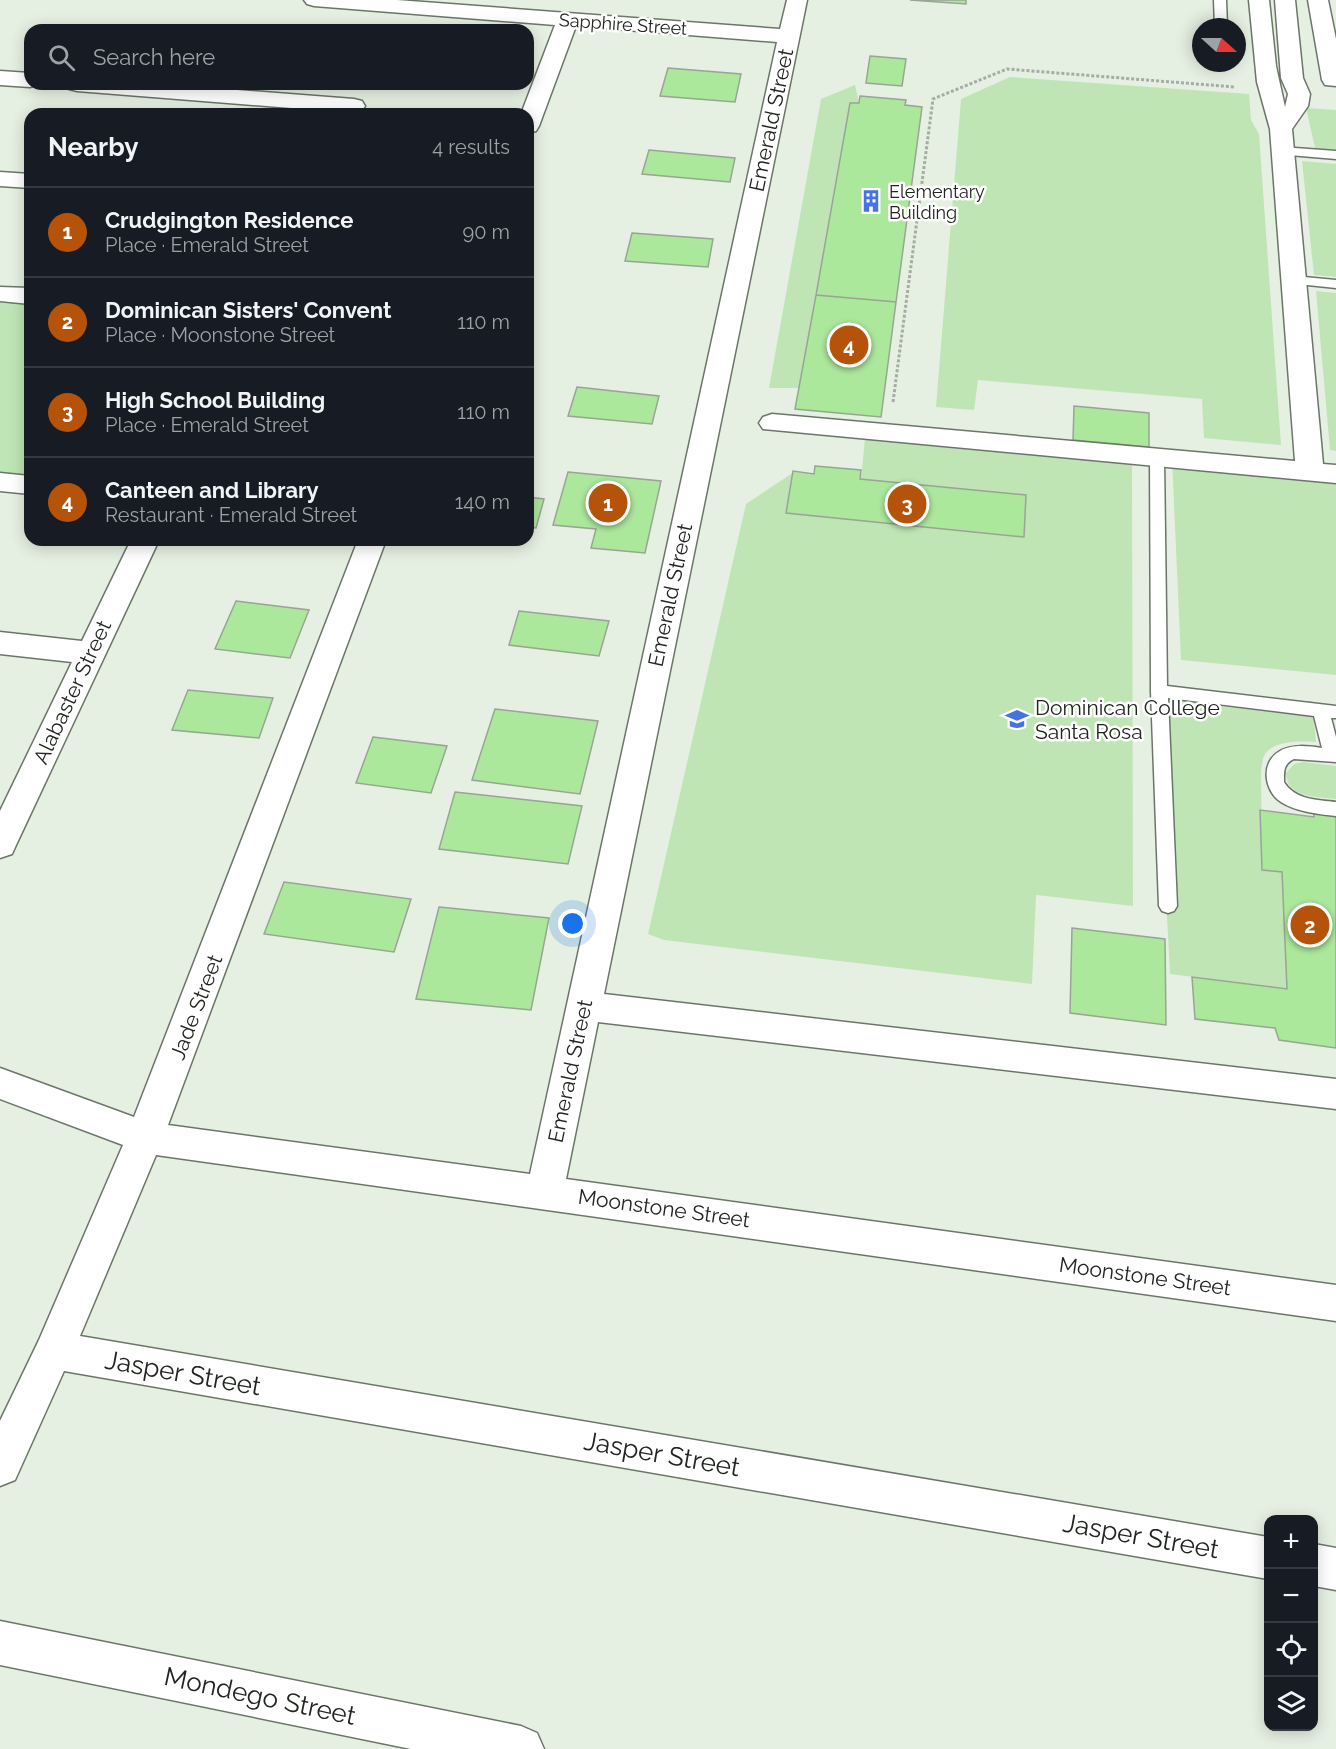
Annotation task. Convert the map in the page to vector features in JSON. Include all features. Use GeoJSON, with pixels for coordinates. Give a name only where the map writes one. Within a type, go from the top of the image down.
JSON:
{"type":"FeatureCollection","features":[{"type":"Feature","properties":{"kind":"street","name":"Sapphire Street"},"geometry":{"type":"LineString","coordinates":[[314,0],[789,36]]}},
{"type":"Feature","properties":{"kind":"street","name":"Emerald Street"},"geometry":{"type":"LineString","coordinates":[[545,1191],[797,0]]}},
{"type":"Feature","properties":{"kind":"street"},"geometry":{"type":"LineString","coordinates":[[772,423],[1323,473],[1293,280],[1281,140],[1266,77],[1259,0]]}},
{"type":"Feature","properties":{"kind":"street"},"geometry":{"type":"LineString","coordinates":[[1281,140],[1297,106],[1299,94],[1292,78],[1285,0]]}},
{"type":"Feature","properties":{"kind":"street"},"geometry":{"type":"LineString","coordinates":[[1266,77],[1335,80],[1318,0]]}},
{"type":"Feature","properties":{"kind":"street"},"geometry":{"type":"LineString","coordinates":[[393,24],[401,7]]}},
{"type":"Feature","properties":{"kind":"street"},"geometry":{"type":"LineString","coordinates":[[534,110],[568,19]]}},
{"type":"Feature","properties":{"kind":"street"},"geometry":{"type":"LineString","coordinates":[[0,78],[24,80]]}},
{"type":"Feature","properties":{"kind":"street"},"geometry":{"type":"LineString","coordinates":[[140,90],[331,108]]}},
{"type":"Feature","properties":{"kind":"street"},"geometry":{"type":"LineString","coordinates":[[353,108],[361,90]]}},
{"type":"Feature","properties":{"kind":"street"},"geometry":{"type":"LineString","coordinates":[[0,179],[24,181]]}},
{"type":"Feature","properties":{"kind":"street"},"geometry":{"type":"LineString","coordinates":[[0,294],[24,296]]}},
{"type":"Feature","properties":{"kind":"street"},"geometry":{"type":"LineString","coordinates":[[0,482],[24,484]]}},
{"type":"Feature","properties":{"kind":"street","name":"Alabaster Street"},"geometry":{"type":"LineString","coordinates":[[1,840],[142,546]]}},
{"type":"Feature","properties":{"kind":"street","name":"Jade Street"},"geometry":{"type":"LineString","coordinates":[[0,1466],[56,1351],[147,1138],[370,546]]}},
{"type":"Feature","properties":{"kind":"street"},"geometry":{"type":"LineString","coordinates":[[0,643],[91,653]]}},
{"type":"Feature","properties":{"kind":"street"},"geometry":{"type":"LineString","coordinates":[[584,1006],[1336,1094]]}},
{"type":"Feature","properties":{"kind":"street","name":"Moonstone Street"},"geometry":{"type":"LineString","coordinates":[[0,1083],[147,1138],[545,1191],[1336,1303]]}},
{"type":"Feature","properties":{"kind":"street","name":"Jasper Street"},"geometry":{"type":"LineString","coordinates":[[56,1351],[1264,1557]]}},
{"type":"Feature","properties":{"kind":"street"},"geometry":{"type":"LineString","coordinates":[[1318,1566],[1336,1569]]}},
{"type":"Feature","properties":{"kind":"street","name":"Mondego Street"},"geometry":{"type":"LineString","coordinates":[[0,1643],[521,1749]]}},
{"type":"Feature","properties":{"kind":"lane"},"geometry":{"type":"LineString","coordinates":[[1220,0],[1221,18]]}},
{"type":"Feature","properties":{"kind":"lane"},"geometry":{"type":"LineString","coordinates":[[1281,140],[1336,155]]}},
{"type":"Feature","properties":{"kind":"lane"},"geometry":{"type":"LineString","coordinates":[[1293,280],[1336,284]]}},
{"type":"Feature","properties":{"kind":"lane"},"geometry":{"type":"LineString","coordinates":[[1157,457],[1159,691],[1168,906]]}},
{"type":"Feature","properties":{"kind":"lane"},"geometry":{"type":"LineString","coordinates":[[1159,691],[1329,711],[1334,756],[1291,754],[1282,758],[1276,766],[1275,782],[1280,790],[1298,803],[1336,809]]}},
{"type":"Feature","properties":{"kind":"path"},"geometry":{"type":"LineString","coordinates":[[892,408],[933,99],[1007,69],[1243,88]]}},
{"type":"Feature","properties":{"kind":"green space"},"geometry":{"type":"Polygon","coordinates":[[[1010,77],[1249,94],[1251,120],[1259,134],[1281,445],[1204,438],[1202,399],[978,380],[974,410],[936,407],[961,99],[1010,77]]]}},
{"type":"Feature","properties":{"kind":"green space"},"geometry":{"type":"Polygon","coordinates":[[[855,85],[859,103],[850,103],[799,388],[769,388],[821,99],[855,85]]]}},
{"type":"Feature","properties":{"kind":"green space"},"geometry":{"type":"Polygon","coordinates":[[[1306,108],[1336,110],[1336,150],[1315,148],[1306,108]]]}},
{"type":"Feature","properties":{"kind":"green space"},"geometry":{"type":"Polygon","coordinates":[[[1302,161],[1336,164],[1336,277],[1314,275],[1302,161]]]}},
{"type":"Feature","properties":{"kind":"green space"},"geometry":{"type":"Polygon","coordinates":[[[1316,291],[1336,293],[1336,451],[1330,450],[1316,291]]]}},
{"type":"Feature","properties":{"kind":"green space"},"geometry":{"type":"Polygon","coordinates":[[[0,298],[24,300],[24,477],[0,474],[0,298]]]}},
{"type":"Feature","properties":{"kind":"green space"},"geometry":{"type":"Polygon","coordinates":[[[866,428],[1132,454],[1133,906],[1036,895],[1032,984],[664,940],[648,934],[746,504],[794,472],[786,513],[1024,537],[1026,496],[861,479],[866,428]]]}},
{"type":"Feature","properties":{"kind":"green space"},"geometry":{"type":"Polygon","coordinates":[[[1172,459],[1336,475],[1336,675],[1181,660],[1172,459]]]}},
{"type":"Feature","properties":{"kind":"green space"},"geometry":{"type":"Polygon","coordinates":[[[1155,685],[1205,690],[1207,705],[1296,714],[1295,701],[1312,701],[1316,742],[1287,743],[1273,747],[1264,756],[1261,771],[1262,869],[1282,872],[1287,989],[1170,974],[1155,685]]]}},
{"type":"Feature","properties":{"kind":"green space"},"geometry":{"type":"Polygon","coordinates":[[[1303,762],[1336,766],[1336,799],[1304,795],[1291,787],[1286,773],[1294,764],[1303,762]]]}},
{"type":"Feature","properties":{"kind":"building"},"geometry":{"type":"Polygon","coordinates":[[[910,0],[966,0],[966,4],[910,0]]]}},
{"type":"Feature","properties":{"kind":"building"},"geometry":{"type":"Polygon","coordinates":[[[870,56],[906,59],[902,86],[866,83],[870,56]]]}},
{"type":"Feature","properties":{"kind":"building"},"geometry":{"type":"Polygon","coordinates":[[[668,68],[741,74],[735,102],[660,96],[668,68]]]}},
{"type":"Feature","properties":{"kind":"building","name":"Elementary Building"},"geometry":{"type":"Polygon","coordinates":[[[860,96],[906,100],[905,105],[922,107],[896,302],[816,295],[850,103],[859,103],[860,96]]]}},
{"type":"Feature","properties":{"kind":"building"},"geometry":{"type":"Polygon","coordinates":[[[649,150],[735,158],[730,182],[642,174],[649,150]]]}},
{"type":"Feature","properties":{"kind":"building"},"geometry":{"type":"Polygon","coordinates":[[[632,233],[713,239],[708,267],[625,261],[632,233]]]}},
{"type":"Feature","properties":{"kind":"building"},"geometry":{"type":"Polygon","coordinates":[[[816,295],[896,302],[881,417],[795,409],[816,295]]]}},
{"type":"Feature","properties":{"kind":"building"},"geometry":{"type":"Polygon","coordinates":[[[577,387],[659,396],[652,424],[568,416],[577,387]]]}},
{"type":"Feature","properties":{"kind":"building"},"geometry":{"type":"Polygon","coordinates":[[[1074,406],[1149,413],[1149,447],[1073,440],[1074,406]]]}},
{"type":"Feature","properties":{"kind":"building"},"geometry":{"type":"Polygon","coordinates":[[[815,466],[861,470],[860,479],[1026,495],[1024,537],[786,513],[793,471],[814,474],[815,466]]]}},
{"type":"Feature","properties":{"kind":"building"},"geometry":{"type":"Polygon","coordinates":[[[568,472],[661,481],[645,553],[591,548],[596,529],[553,525],[568,472]]]}},
{"type":"Feature","properties":{"kind":"building"},"geometry":{"type":"Polygon","coordinates":[[[534,498],[544,499],[536,528],[534,528],[534,498]]]}},
{"type":"Feature","properties":{"kind":"building"},"geometry":{"type":"Polygon","coordinates":[[[236,601],[309,610],[290,658],[215,649],[236,601]]]}},
{"type":"Feature","properties":{"kind":"building"},"geometry":{"type":"Polygon","coordinates":[[[519,611],[609,621],[599,656],[509,645],[519,611]]]}},
{"type":"Feature","properties":{"kind":"building"},"geometry":{"type":"Polygon","coordinates":[[[188,690],[273,698],[259,738],[172,730],[188,690]]]}},
{"type":"Feature","properties":{"kind":"building"},"geometry":{"type":"Polygon","coordinates":[[[495,709],[598,721],[580,794],[472,780],[495,709]]]}},
{"type":"Feature","properties":{"kind":"building"},"geometry":{"type":"Polygon","coordinates":[[[373,737],[447,746],[431,793],[356,783],[373,737]]]}},
{"type":"Feature","properties":{"kind":"building"},"geometry":{"type":"Polygon","coordinates":[[[455,792],[582,806],[568,864],[439,849],[455,792]]]}},
{"type":"Feature","properties":{"kind":"building"},"geometry":{"type":"Polygon","coordinates":[[[1313,807],[1336,810],[1336,1048],[1279,1040],[1275,1028],[1195,1019],[1192,977],[1287,989],[1282,872],[1262,870],[1260,810],[1314,817],[1313,807]]]}},
{"type":"Feature","properties":{"kind":"building"},"geometry":{"type":"Polygon","coordinates":[[[284,882],[411,899],[394,952],[264,934],[284,882]]]}},
{"type":"Feature","properties":{"kind":"building"},"geometry":{"type":"Polygon","coordinates":[[[439,907],[549,918],[531,1010],[416,999],[439,907]]]}},
{"type":"Feature","properties":{"kind":"building"},"geometry":{"type":"Polygon","coordinates":[[[1072,928],[1165,939],[1166,1025],[1070,1013],[1072,928]]]}},
{"type":"Feature","properties":{"kind":"place","name":"Elementary Building"},"geometry":{"type":"Point","coordinates":[871,201]}},
{"type":"Feature","properties":{"kind":"place","name":"Canteen and Library"},"geometry":{"type":"Point","coordinates":[849,345]}},
{"type":"Feature","properties":{"kind":"place","name":"Crudgington Residence"},"geometry":{"type":"Point","coordinates":[608,503]}},
{"type":"Feature","properties":{"kind":"place","name":"High School Building"},"geometry":{"type":"Point","coordinates":[907,504]}},
{"type":"Feature","properties":{"kind":"place","name":"Dominican College Santa Rosa"},"geometry":{"type":"Point","coordinates":[1017,719]}},
{"type":"Feature","properties":{"kind":"place","name":"Dominican Sisters' Convent"},"geometry":{"type":"Point","coordinates":[1310,925]}}]}
